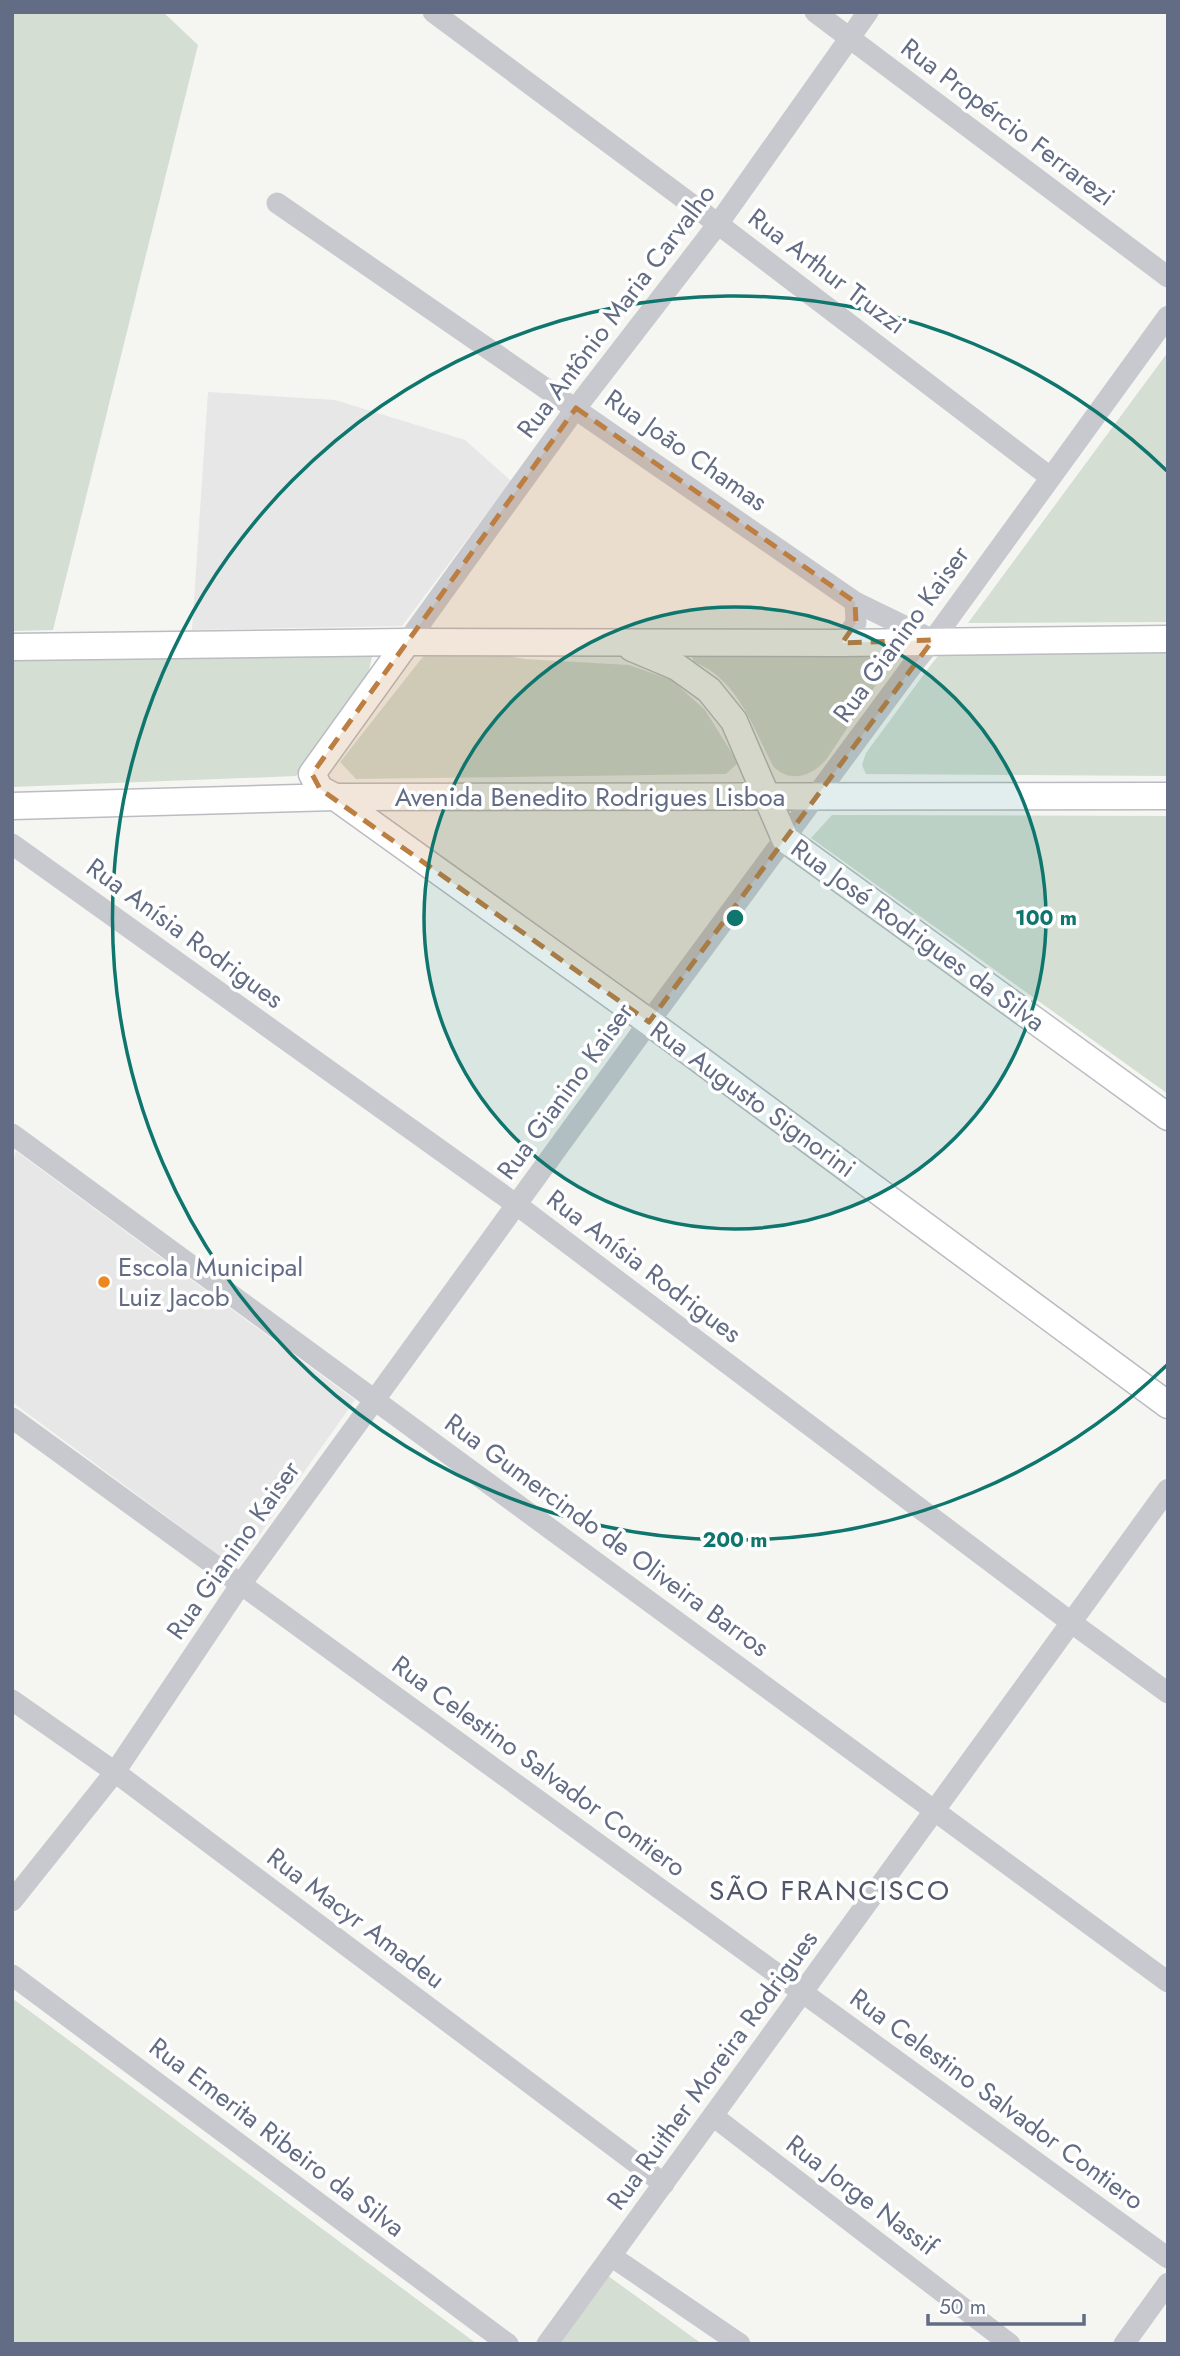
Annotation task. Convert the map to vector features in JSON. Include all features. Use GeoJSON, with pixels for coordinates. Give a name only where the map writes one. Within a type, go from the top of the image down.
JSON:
{"type":"FeatureCollection","features":[{"type":"Feature","properties":{"kind":"main road"},"geometry":{"type":"LineString","coordinates":[[12,647],[407,642],[618,644],[1168,639]]}},
{"type":"Feature","properties":{"kind":"main road","name":"Rua Augusto Signorini"},"geometry":{"type":"LineString","coordinates":[[407,642],[312,774],[320,789],[335,797],[649,1022],[1168,1405]]}},
{"type":"Feature","properties":{"kind":"main road","name":"Rua José Rodrigues da Silva"},"geometry":{"type":"LineString","coordinates":[[618,644],[677,667],[709,690],[734,722],[785,839],[1168,1117]]}},
{"type":"Feature","properties":{"kind":"main road","name":"Avenida Benedito Rodrigues Lisboa"},"geometry":{"type":"LineString","coordinates":[[12,806],[335,797],[1168,796]]}},
{"type":"Feature","properties":{"kind":"street","name":"Rua Arthur Truzzi"},"geometry":{"type":"LineString","coordinates":[[433,12],[718,224],[1050,477]]}},
{"type":"Feature","properties":{"kind":"street","name":"Rua Propércio Ferrarezi"},"geometry":{"type":"LineString","coordinates":[[815,12],[1168,276]]}},
{"type":"Feature","properties":{"kind":"street","name":"Rua Antônio Maria Carvalho"},"geometry":{"type":"LineString","coordinates":[[407,642],[576,408],[718,224],[868,12]]}},
{"type":"Feature","properties":{"kind":"street","name":"Rua João Chamas"},"geometry":{"type":"LineString","coordinates":[[278,203],[855,601],[933,640]]}},
{"type":"Feature","properties":{"kind":"street","name":"Rua Gianino Kaiser"},"geometry":{"type":"LineString","coordinates":[[12,1901],[115,1772],[241,1584],[649,1022],[933,640],[1168,316]]}},
{"type":"Feature","properties":{"kind":"street"},"geometry":{"type":"LineString","coordinates":[[842,643],[856,623],[855,601]]}},
{"type":"Feature","properties":{"kind":"street","name":"Rua Anísia Rodrigues"},"geometry":{"type":"LineString","coordinates":[[12,844],[517,1205],[1168,1693]]}},
{"type":"Feature","properties":{"kind":"street","name":"Rua Gumercindo de Oliveira Barros"},"geometry":{"type":"LineString","coordinates":[[12,1133],[1168,1982]]}},
{"type":"Feature","properties":{"kind":"street","name":"Rua Celestino Salvador Contiero"},"geometry":{"type":"LineString","coordinates":[[12,1418],[1168,2258]]}},
{"type":"Feature","properties":{"kind":"street","name":"Rua Ruither Moreira Rodrigues"},"geometry":{"type":"LineString","coordinates":[[547,2344],[1168,1489]]}},
{"type":"Feature","properties":{"kind":"street","name":"Rua Macyr Amadeu"},"geometry":{"type":"LineString","coordinates":[[12,1700],[115,1772],[664,2184]]}},
{"type":"Feature","properties":{"kind":"street","name":"Rua Emerita Ribeiro da Silva"},"geometry":{"type":"LineString","coordinates":[[12,1975],[508,2344]]}},
{"type":"Feature","properties":{"kind":"street","name":"Rua Jorge Nassif"},"geometry":{"type":"LineString","coordinates":[[713,2116],[1010,2344]]}},
{"type":"Feature","properties":{"kind":"street"},"geometry":{"type":"LineString","coordinates":[[611,2256],[740,2344]]}},
{"type":"Feature","properties":{"kind":"street"},"geometry":{"type":"LineString","coordinates":[[1124,2344],[1168,2283]]}},
{"type":"Feature","properties":{"kind":"highlighted area"},"geometry":{"type":"Polygon","coordinates":[[[576,408],[855,602],[856,623],[842,643],[933,640],[649,1022],[320,789],[312,774],[576,408]]]}},
{"type":"Feature","properties":{"kind":"shaded area"},"geometry":{"type":"Polygon","coordinates":[[[12,12],[163,12],[198,45],[53,630],[12,631],[12,12]]]}},
{"type":"Feature","properties":{"kind":"shaded area"},"geometry":{"type":"Polygon","coordinates":[[[1168,352],[1168,622],[968,623],[1168,352]]]}},
{"type":"Feature","properties":{"kind":"shaded area"},"geometry":{"type":"Polygon","coordinates":[[[208,392],[335,400],[465,440],[511,481],[402,626],[192,630],[208,392]]]}},
{"type":"Feature","properties":{"kind":"shaded area"},"geometry":{"type":"Polygon","coordinates":[[[1168,646],[1168,776],[866,774],[862,765],[866,753],[930,666],[938,656],[948,650],[1168,646]]]}},
{"type":"Feature","properties":{"kind":"shaded area"},"geometry":{"type":"Polygon","coordinates":[[[429,649],[468,649],[525,659],[629,665],[672,680],[705,710],[738,763],[726,774],[356,779],[340,762],[429,649]]]}},
{"type":"Feature","properties":{"kind":"shaded area"},"geometry":{"type":"Polygon","coordinates":[[[333,650],[372,657],[367,678],[296,776],[12,787],[12,657],[333,650]]]}},
{"type":"Feature","properties":{"kind":"shaded area"},"geometry":{"type":"Polygon","coordinates":[[[882,654],[888,658],[889,665],[828,757],[810,773],[795,776],[780,772],[773,766],[733,692],[709,670],[694,662],[691,655],[882,654]]]}},
{"type":"Feature","properties":{"kind":"shaded area"},"geometry":{"type":"Polygon","coordinates":[[[832,815],[1168,816],[1168,1094],[811,838],[832,815]]]}},
{"type":"Feature","properties":{"kind":"shaded area","name":"Escola Municipal Luiz Jacob"},"geometry":{"type":"Polygon","coordinates":[[[16,1151],[355,1400],[236,1568],[12,1402],[12,1165],[16,1151]]]}},
{"type":"Feature","properties":{"kind":"shaded area"},"geometry":{"type":"Polygon","coordinates":[[[12,1998],[477,2344],[12,2344],[12,1998]]]}},
{"type":"Feature","properties":{"kind":"shaded area"},"geometry":{"type":"Polygon","coordinates":[[[604,2273],[702,2344],[554,2344],[604,2273]]]}},
{"type":"Feature","properties":{"kind":"place","name":"Escola Municipal Luiz Jacob"},"geometry":{"type":"Point","coordinates":[104,1282]}},
{"type":"Feature","properties":{"kind":"district","name":"SÃO FRANCISCO"},"geometry":{"type":"Point","coordinates":[830,1890]}}]}
